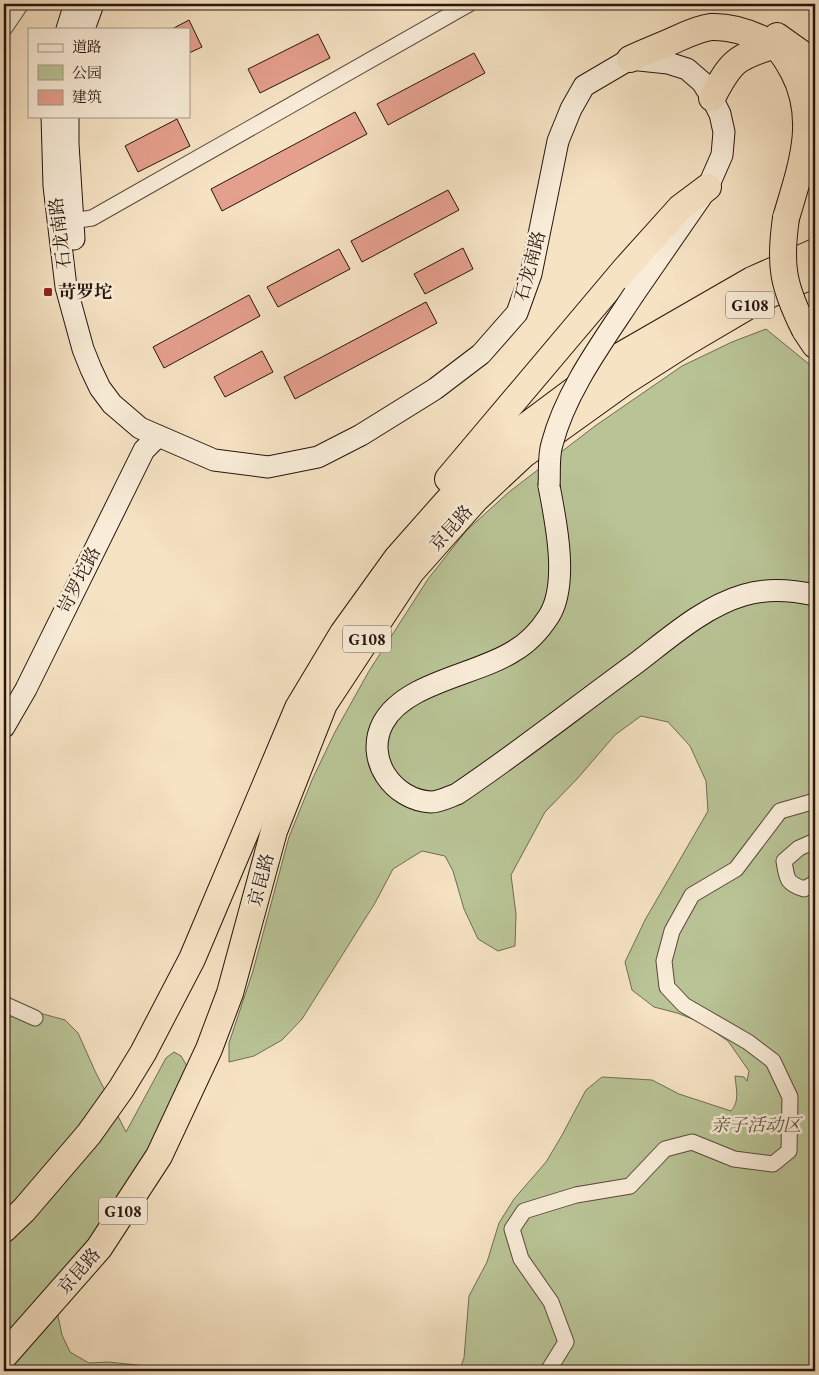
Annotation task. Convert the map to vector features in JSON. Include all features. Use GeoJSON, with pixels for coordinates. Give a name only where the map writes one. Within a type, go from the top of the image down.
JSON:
{"type":"FeatureCollection","features":[{"type":"Feature","properties":{"kind":"highway"},"geometry":{"type":"LineString","coordinates":[[630,58],[658,33],[690,20],[711,16],[731,18],[759,26],[775,34],[782,45],[802,66],[812,85],[815,101]]}},
{"type":"Feature","properties":{"kind":"highway"},"geometry":{"type":"LineString","coordinates":[[782,45],[782,52],[803,88],[808,110],[807,138],[792,219]]}},
{"type":"Feature","properties":{"kind":"highway"},"geometry":{"type":"LineString","coordinates":[[712,98],[722,78],[734,62],[748,53],[782,45],[815,63]]}},
{"type":"Feature","properties":{"kind":"highway"},"geometry":{"type":"LineString","coordinates":[[812,332],[793,306],[784,279],[782,246],[815,149]]}},
{"type":"Feature","properties":{"kind":"highway"},"geometry":{"type":"LineString","coordinates":[[343,633],[350,604],[388,550],[626,268],[680,208],[708,187]]}},
{"type":"Feature","properties":{"kind":"highway","name":"京昆路"},"geometry":{"type":"LineString","coordinates":[[4,1229],[31,1202],[89,1134],[143,1053],[192,959],[298,708],[343,633],[397,558],[451,497],[514,435],[620,356],[752,280],[815,252]]}},
{"type":"Feature","properties":{"kind":"highway","name":"京昆路"},"geometry":{"type":"LineString","coordinates":[[5,1354],[99,1248],[159,1156],[210,1049],[230,993],[274,831],[324,704],[406,581],[476,499],[523,455],[626,381],[687,342],[760,299],[815,274]]}},
{"type":"Feature","properties":{"kind":"highway"},"geometry":{"type":"LineString","coordinates":[[687,342],[815,294]]}},
{"type":"Feature","properties":{"kind":"main road"},"geometry":{"type":"LineString","coordinates":[[67,28],[75,4]]}},
{"type":"Feature","properties":{"kind":"main road"},"geometry":{"type":"LineString","coordinates":[[84,28],[93,4]]}},
{"type":"Feature","properties":{"kind":"main road"},"geometry":{"type":"LineString","coordinates":[[630,58],[668,63],[687,69],[702,82],[720,114],[724,132],[722,155],[708,187],[634,294],[576,385],[560,417],[551,446],[549,486],[561,568],[558,590],[550,614],[535,634],[514,651],[488,664],[435,684],[394,707],[382,724],[377,746],[381,769],[394,787],[413,799],[433,802],[457,794],[712,609],[745,595],[763,591],[798,591],[815,596]]}},
{"type":"Feature","properties":{"kind":"main road","name":"石龙南路"},"geometry":{"type":"LineString","coordinates":[[68,118],[65,222],[66,287],[83,349],[100,388],[112,404],[140,428],[214,460],[268,468],[318,457],[361,435],[435,388],[481,354],[517,313],[531,274],[558,141],[571,109],[584,86],[630,58]]}},
{"type":"Feature","properties":{"kind":"main road","name":"石龙南路"},"geometry":{"type":"LineString","coordinates":[[52,118],[53,159],[65,222]]}},
{"type":"Feature","properties":{"kind":"main road","name":"岢罗坨路"},"geometry":{"type":"LineString","coordinates":[[4,727],[26,689],[144,450],[158,436]]}},
{"type":"Feature","properties":{"kind":"street"},"geometry":{"type":"LineString","coordinates":[[4,29],[21,4]]}},
{"type":"Feature","properties":{"kind":"street"},"geometry":{"type":"LineString","coordinates":[[65,222],[92,218],[469,4]]}},
{"type":"Feature","properties":{"kind":"street"},"geometry":{"type":"LineString","coordinates":[[548,1371],[566,1342],[550,1302],[521,1259],[512,1229],[524,1211],[576,1195],[630,1186],[665,1149],[692,1142],[734,1159],[773,1164],[789,1151],[790,1097],[773,1061],[748,1042],[684,1005],[667,987],[664,961],[672,931],[692,895],[736,869],[780,811],[815,801]]}},
{"type":"Feature","properties":{"kind":"street"},"geometry":{"type":"LineString","coordinates":[[815,841],[799,848],[784,861],[787,879],[792,885],[804,889],[815,882]]}},
{"type":"Feature","properties":{"kind":"street"},"geometry":{"type":"LineString","coordinates":[[4,1004],[36,1018]]}},
{"type":"Feature","properties":{"kind":"green space","name":"亲子活动区"},"geometry":{"type":"Polygon","coordinates":[[[766,329],[815,369],[815,1371],[459,1371],[464,1358],[469,1296],[487,1262],[499,1223],[514,1199],[546,1162],[586,1090],[602,1077],[652,1080],[679,1094],[731,1111],[736,1103],[735,1076],[744,1077],[747,1081],[749,1071],[728,1041],[700,1022],[654,1007],[632,990],[625,962],[645,920],[708,811],[706,781],[690,746],[668,722],[641,716],[615,735],[545,812],[511,875],[516,914],[515,946],[498,951],[478,939],[464,909],[453,871],[445,856],[422,851],[393,869],[375,903],[302,1019],[282,1040],[254,1056],[229,1062],[229,1043],[253,971],[289,837],[312,780],[335,732],[369,671],[428,579],[466,531],[509,492],[595,426],[682,366],[732,342],[766,329]]]}},
{"type":"Feature","properties":{"kind":"green space"},"geometry":{"type":"Polygon","coordinates":[[[32,1011],[65,1020],[78,1033],[126,1132],[166,1058],[174,1052],[181,1056],[187,1066],[163,1128],[114,1214],[59,1275],[58,1316],[62,1335],[70,1352],[89,1363],[108,1362],[166,1368],[172,1371],[4,1371],[4,1022],[17,1013],[32,1011]]]}},
{"type":"Feature","properties":{"kind":"building"},"geometry":{"type":"Polygon","coordinates":[[[189,20],[202,47],[190,53],[190,28],[174,28],[189,20]]]}},
{"type":"Feature","properties":{"kind":"building"},"geometry":{"type":"Polygon","coordinates":[[[318,34],[330,58],[260,93],[248,69],[318,34]]]}},
{"type":"Feature","properties":{"kind":"building"},"geometry":{"type":"Polygon","coordinates":[[[474,53],[485,73],[388,125],[377,104],[474,53]]]}},
{"type":"Feature","properties":{"kind":"building"},"geometry":{"type":"Polygon","coordinates":[[[355,112],[367,134],[222,211],[211,189],[355,112]]]}},
{"type":"Feature","properties":{"kind":"building"},"geometry":{"type":"Polygon","coordinates":[[[177,119],[190,146],[138,172],[125,146],[177,119]]]}},
{"type":"Feature","properties":{"kind":"building"},"geometry":{"type":"Polygon","coordinates":[[[448,190],[459,210],[362,262],[351,241],[448,190]]]}},
{"type":"Feature","properties":{"kind":"building"},"geometry":{"type":"Polygon","coordinates":[[[463,248],[473,269],[425,294],[414,274],[463,248]]]}},
{"type":"Feature","properties":{"kind":"building"},"geometry":{"type":"Polygon","coordinates":[[[339,249],[350,269],[278,307],[267,287],[339,249]]]}},
{"type":"Feature","properties":{"kind":"building"},"geometry":{"type":"Polygon","coordinates":[[[249,295],[260,316],[164,368],[153,347],[249,295]]]}},
{"type":"Feature","properties":{"kind":"building"},"geometry":{"type":"Polygon","coordinates":[[[426,302],[437,323],[295,399],[284,377],[426,302]]]}},
{"type":"Feature","properties":{"kind":"building"},"geometry":{"type":"Polygon","coordinates":[[[262,351],[273,372],[225,397],[214,377],[262,351]]]}},
{"type":"Feature","properties":{"kind":"place","name":"苛罗坨"},"geometry":{"type":"Point","coordinates":[48,292]}}]}
